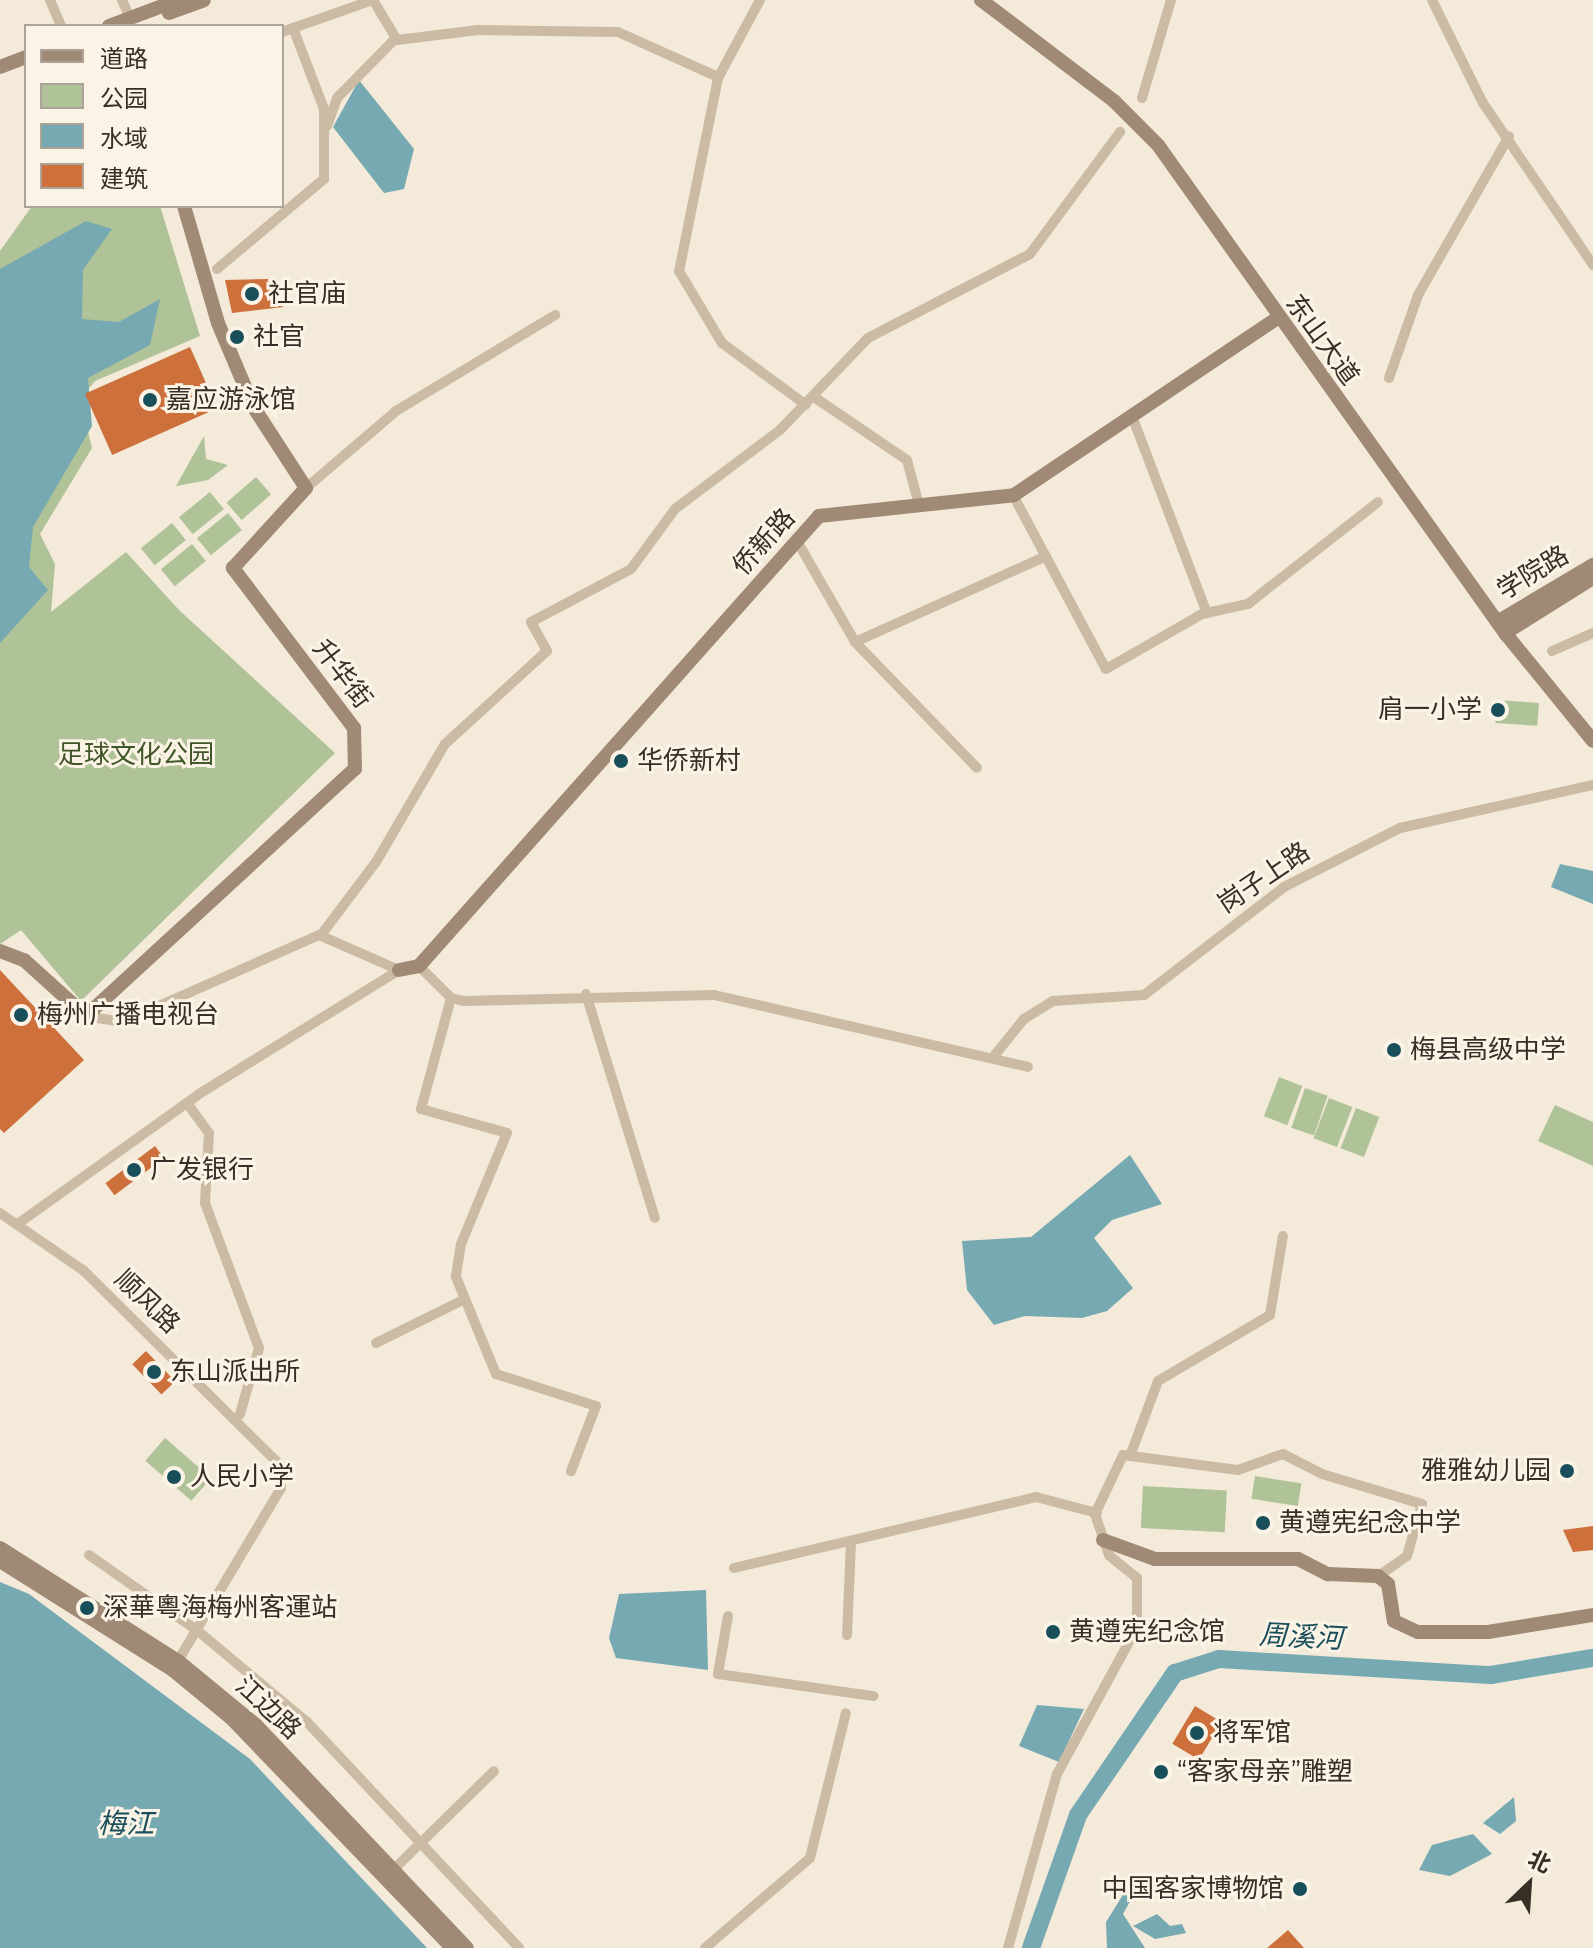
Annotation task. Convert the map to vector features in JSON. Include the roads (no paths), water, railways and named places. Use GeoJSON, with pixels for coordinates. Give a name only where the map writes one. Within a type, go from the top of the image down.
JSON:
{"type":"FeatureCollection","features":[{"type":"Feature","properties":{"kind":"street"},"geometry":{"type":"LineString","coordinates":[[50,0],[60,24]]}},
{"type":"Feature","properties":{"kind":"street"},"geometry":{"type":"LineString","coordinates":[[122,0],[132,23]]}},
{"type":"Feature","properties":{"kind":"street"},"geometry":{"type":"LineString","coordinates":[[132,23],[178,0]]}},
{"type":"Feature","properties":{"kind":"street"},"geometry":{"type":"LineString","coordinates":[[132,23],[204,0]]}},
{"type":"Feature","properties":{"kind":"street"},"geometry":{"type":"LineString","coordinates":[[217,269],[324,179],[324,109],[288,30],[373,0],[396,38]]}},
{"type":"Feature","properties":{"kind":"street"},"geometry":{"type":"LineString","coordinates":[[760,0],[718,77],[679,271],[722,343],[907,460],[919,505]]}},
{"type":"Feature","properties":{"kind":"street","name":"东山大道"},"geometry":{"type":"LineString","coordinates":[[981,0],[1114,101],[1158,145],[1276,319],[1501,628],[1593,741]]}},
{"type":"Feature","properties":{"kind":"street"},"geometry":{"type":"LineString","coordinates":[[1142,98],[1171,0]]}},
{"type":"Feature","properties":{"kind":"street"},"geometry":{"type":"LineString","coordinates":[[1432,0],[1483,103],[1509,136],[1593,265]]}},
{"type":"Feature","properties":{"kind":"street"},"geometry":{"type":"LineString","coordinates":[[324,135],[337,98],[396,38],[478,30],[618,32],[718,77]]}},
{"type":"Feature","properties":{"kind":"street"},"geometry":{"type":"LineString","coordinates":[[0,67],[24,58]]}},
{"type":"Feature","properties":{"kind":"street"},"geometry":{"type":"LineString","coordinates":[[0,77],[24,68]]}},
{"type":"Feature","properties":{"kind":"street"},"geometry":{"type":"LineString","coordinates":[[0,951],[24,960],[86,1016],[123,1022],[321,935],[376,862],[445,744],[547,651],[531,622],[631,569],[675,509],[810,401],[868,338],[1030,254],[1120,132]]}},
{"type":"Feature","properties":{"kind":"street"},"geometry":{"type":"LineString","coordinates":[[1389,378],[1418,295],[1509,136]]}},
{"type":"Feature","properties":{"kind":"street"},"geometry":{"type":"LineString","coordinates":[[185,208],[242,379],[306,488],[396,411],[555,315]]}},
{"type":"Feature","properties":{"kind":"street","name":"侨新路"},"geometry":{"type":"LineString","coordinates":[[419,966],[819,516],[1013,495],[1276,319]]}},
{"type":"Feature","properties":{"kind":"street"},"geometry":{"type":"LineString","coordinates":[[1132,416],[1207,613]]}},
{"type":"Feature","properties":{"kind":"street","name":"升华街"},"geometry":{"type":"LineString","coordinates":[[86,1016],[355,769],[354,728],[233,568],[306,488]]}},
{"type":"Feature","properties":{"kind":"street"},"geometry":{"type":"LineString","coordinates":[[1013,495],[1106,669],[1207,613],[1248,604],[1378,502]]}},
{"type":"Feature","properties":{"kind":"street"},"geometry":{"type":"LineString","coordinates":[[797,541],[855,642],[977,768]]}},
{"type":"Feature","properties":{"kind":"street"},"geometry":{"type":"LineString","coordinates":[[855,642],[1046,556]]}},
{"type":"Feature","properties":{"kind":"street","name":"学院路"},"geometry":{"type":"LineString","coordinates":[[1501,628],[1593,565]]}},
{"type":"Feature","properties":{"kind":"street","name":"学院路"},"geometry":{"type":"LineString","coordinates":[[1501,628],[1593,578]]}},
{"type":"Feature","properties":{"kind":"street"},"geometry":{"type":"LineString","coordinates":[[1552,651],[1593,633]]}},
{"type":"Feature","properties":{"kind":"street","name":"岗子上路"},"geometry":{"type":"LineString","coordinates":[[994,1056],[1024,1019],[1053,1001],[1144,995],[1284,887],[1388,834],[1593,785]]}},
{"type":"Feature","properties":{"kind":"street"},"geometry":{"type":"LineString","coordinates":[[321,935],[399,970]]}},
{"type":"Feature","properties":{"kind":"street"},"geometry":{"type":"LineString","coordinates":[[19,1223],[187,1103],[399,970],[419,966],[451,998],[586,994],[714,995],[994,1056],[1028,1067]]}},
{"type":"Feature","properties":{"kind":"street"},"geometry":{"type":"LineString","coordinates":[[586,994],[655,1218]]}},
{"type":"Feature","properties":{"kind":"street"},"geometry":{"type":"LineString","coordinates":[[451,998],[421,1109],[507,1133],[461,1244],[456,1277],[496,1374],[596,1406],[571,1471]]}},
{"type":"Feature","properties":{"kind":"street"},"geometry":{"type":"LineString","coordinates":[[187,1103],[209,1133],[205,1203],[259,1348],[240,1414]]}},
{"type":"Feature","properties":{"kind":"street","name":"顺风路"},"geometry":{"type":"LineString","coordinates":[[0,1213],[19,1223],[84,1271],[280,1465],[281,1488],[178,1661]]}},
{"type":"Feature","properties":{"kind":"street"},"geometry":{"type":"LineString","coordinates":[[1130,1456],[1158,1381],[1270,1315],[1283,1236]]}},
{"type":"Feature","properties":{"kind":"street"},"geometry":{"type":"LineString","coordinates":[[376,1343],[465,1299]]}},
{"type":"Feature","properties":{"kind":"street"},"geometry":{"type":"LineString","coordinates":[[1008,1948],[1057,1774],[1137,1627],[1137,1578],[1109,1555],[1095,1514],[1123,1455],[1238,1470],[1283,1454],[1322,1474],[1422,1504],[1407,1556],[1378,1576]]}},
{"type":"Feature","properties":{"kind":"street"},"geometry":{"type":"LineString","coordinates":[[734,1568],[1036,1497],[1097,1513]]}},
{"type":"Feature","properties":{"kind":"street"},"geometry":{"type":"LineString","coordinates":[[1103,1540],[1155,1559],[1298,1559],[1328,1574],[1378,1576],[1388,1584],[1394,1621],[1418,1632],[1488,1632],[1593,1615]]}},
{"type":"Feature","properties":{"kind":"street"},"geometry":{"type":"LineString","coordinates":[[847,1635],[851,1542]]}},
{"type":"Feature","properties":{"kind":"street","name":"江边路"},"geometry":{"type":"LineString","coordinates":[[0,1548],[178,1661],[256,1725],[467,1948]]}},
{"type":"Feature","properties":{"kind":"street"},"geometry":{"type":"LineString","coordinates":[[89,1555],[198,1631],[307,1722],[519,1948]]}},
{"type":"Feature","properties":{"kind":"street","name":"江边路"},"geometry":{"type":"LineString","coordinates":[[0,1561],[51,1588],[221,1709],[452,1948]]}},
{"type":"Feature","properties":{"kind":"street"},"geometry":{"type":"LineString","coordinates":[[728,1616],[718,1674],[873,1696]]}},
{"type":"Feature","properties":{"kind":"street"},"geometry":{"type":"LineString","coordinates":[[705,1948],[810,1858],[846,1713]]}},
{"type":"Feature","properties":{"kind":"street"},"geometry":{"type":"LineString","coordinates":[[393,1870],[494,1771]]}},
{"type":"Feature","properties":{"kind":"water"},"geometry":{"type":"Polygon","coordinates":[[[359,80],[414,149],[404,189],[384,193],[333,127],[359,80]]]}},
{"type":"Feature","properties":{"kind":"water"},"geometry":{"type":"Polygon","coordinates":[[[86,221],[112,229],[83,270],[82,319],[119,322],[160,299],[150,345],[88,378],[92,426],[33,527],[29,567],[48,590],[0,643],[0,269],[86,221]]]}},
{"type":"Feature","properties":{"kind":"water"},"geometry":{"type":"Polygon","coordinates":[[[1560,864],[1593,871],[1593,904],[1551,887],[1560,864]]]}},
{"type":"Feature","properties":{"kind":"water"},"geometry":{"type":"Polygon","coordinates":[[[1130,1155],[1162,1204],[1112,1220],[1094,1238],[1133,1288],[1107,1311],[1082,1318],[1025,1316],[994,1325],[967,1290],[962,1241],[1031,1237],[1130,1155]]]}},
{"type":"Feature","properties":{"kind":"water","name":"梅江"},"geometry":{"type":"Polygon","coordinates":[[[0,1582],[29,1594],[250,1759],[427,1948],[0,1948],[0,1582]]]}},
{"type":"Feature","properties":{"kind":"water"},"geometry":{"type":"Polygon","coordinates":[[[706,1590],[708,1670],[616,1658],[609,1638],[619,1594],[706,1590]]]}},
{"type":"Feature","properties":{"kind":"water"},"geometry":{"type":"Polygon","coordinates":[[[1037,1705],[1084,1709],[1059,1762],[1019,1746],[1037,1705]]]}},
{"type":"Feature","properties":{"kind":"water"},"geometry":{"type":"Polygon","coordinates":[[[1514,1797],[1516,1821],[1500,1834],[1483,1823],[1514,1797]]]}},
{"type":"Feature","properties":{"kind":"water"},"geometry":{"type":"Polygon","coordinates":[[[1473,1834],[1492,1854],[1450,1876],[1419,1870],[1432,1845],[1473,1834]]]}},
{"type":"Feature","properties":{"kind":"water"},"geometry":{"type":"Polygon","coordinates":[[[1131,1882],[1137,1889],[1123,1914],[1145,1948],[1107,1948],[1106,1922],[1131,1882]]]}},
{"type":"Feature","properties":{"kind":"water"},"geometry":{"type":"Polygon","coordinates":[[[1157,1914],[1170,1926],[1182,1924],[1186,1933],[1155,1939],[1133,1926],[1157,1914]]]}},
{"type":"Feature","properties":{"kind":"waterway","name":"周溪河"},"geometry":{"type":"LineString","coordinates":[[1031,1948],[1078,1815],[1175,1673],[1219,1659],[1491,1675],[1593,1658]]}},
{"type":"Feature","properties":{"kind":"place","name":"社官庙"},"geometry":{"type":"Point","coordinates":[252,294]}},
{"type":"Feature","properties":{"kind":"place","name":"社官"},"geometry":{"type":"Point","coordinates":[237,337]}},
{"type":"Feature","properties":{"kind":"place","name":"嘉应游泳馆"},"geometry":{"type":"Point","coordinates":[150,400]}},
{"type":"Feature","properties":{"kind":"place","name":"肩一小学"},"geometry":{"type":"Point","coordinates":[1498,710]}},
{"type":"Feature","properties":{"kind":"place","name":"华侨新村"},"geometry":{"type":"Point","coordinates":[621,761]}},
{"type":"Feature","properties":{"kind":"place","name":"梅州广播电视台"},"geometry":{"type":"Point","coordinates":[21,1015]}},
{"type":"Feature","properties":{"kind":"place","name":"梅县高级中学"},"geometry":{"type":"Point","coordinates":[1394,1050]}},
{"type":"Feature","properties":{"kind":"place","name":"广发银行"},"geometry":{"type":"Point","coordinates":[134,1170]}},
{"type":"Feature","properties":{"kind":"place","name":"东山派出所"},"geometry":{"type":"Point","coordinates":[154,1372]}},
{"type":"Feature","properties":{"kind":"place","name":"雅雅幼儿园"},"geometry":{"type":"Point","coordinates":[1567,1471]}},
{"type":"Feature","properties":{"kind":"place","name":"人民小学"},"geometry":{"type":"Point","coordinates":[174,1477]}},
{"type":"Feature","properties":{"kind":"place","name":"黄遵宪纪念中学"},"geometry":{"type":"Point","coordinates":[1263,1523]}},
{"type":"Feature","properties":{"kind":"place","name":"深華粵海梅州客運站"},"geometry":{"type":"Point","coordinates":[87,1608]}},
{"type":"Feature","properties":{"kind":"place","name":"黄遵宪纪念馆"},"geometry":{"type":"Point","coordinates":[1053,1632]}},
{"type":"Feature","properties":{"kind":"place","name":"将军馆"},"geometry":{"type":"Point","coordinates":[1197,1733]}},
{"type":"Feature","properties":{"kind":"place","name":"“客家母亲”雕塑"},"geometry":{"type":"Point","coordinates":[1161,1772]}},
{"type":"Feature","properties":{"kind":"place","name":"中国客家博物馆"},"geometry":{"type":"Point","coordinates":[1300,1889]}},
{"type":"Feature","properties":{"kind":"park label","name":"足球文化公园"},"geometry":{"type":"Point","coordinates":[136,755]}}]}
